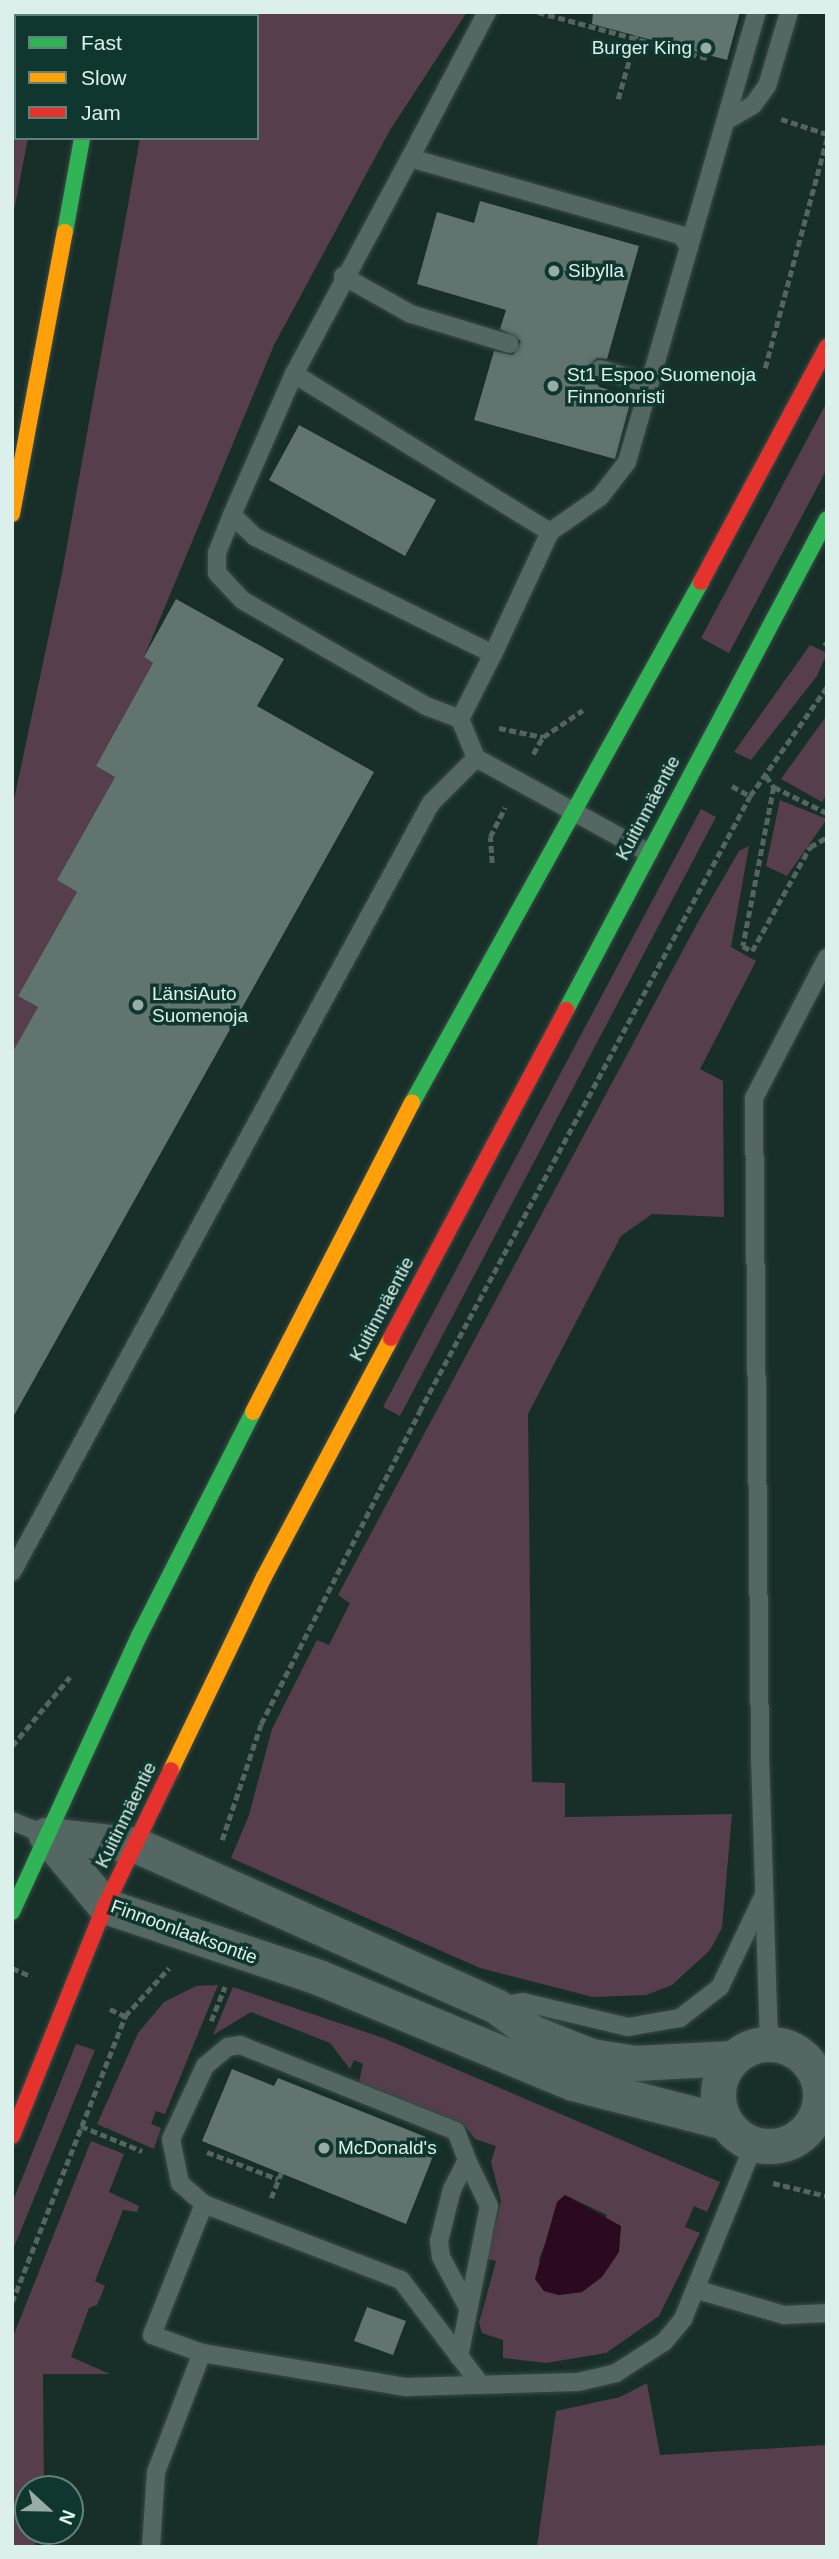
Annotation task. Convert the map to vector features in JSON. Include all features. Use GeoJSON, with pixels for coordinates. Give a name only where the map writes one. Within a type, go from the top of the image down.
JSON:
{"type":"FeatureCollection","features":[{"type":"Feature","properties":{"kind":"main road"},"geometry":{"type":"LineString","coordinates":[[12,514],[82,140]]}},
{"type":"Feature","properties":{"kind":"main road"},"geometry":{"type":"LineString","coordinates":[[12,1912],[139,1636],[388,1147],[571,810],[624,727],[827,347]]}},
{"type":"Feature","properties":{"kind":"main road","name":"Kuitinmäentie"},"geometry":{"type":"LineString","coordinates":[[12,2136],[105,1906],[264,1577],[827,519]]}},
{"type":"Feature","properties":{"kind":"street"},"geometry":{"type":"LineString","coordinates":[[46,1835],[136,1845],[206,1880],[496,2006],[533,2033],[605,2059],[733,2058],[769,2043],[803,2056],[823,2084],[811,2142],[748,2159],[725,2122],[717,2088],[733,2058]]}},
{"type":"Feature","properties":{"kind":"street","name":"Finnoonlaaksontie"},"geometry":{"type":"LineString","coordinates":[[46,1835],[105,1906],[184,1936],[328,1981],[573,2082],[725,2122]]}},
{"type":"Feature","properties":{"kind":"lane"},"geometry":{"type":"LineString","coordinates":[[487,12],[410,158],[343,276],[294,374],[217,553],[217,573],[242,600],[426,706],[460,719],[476,758],[649,853]]}},
{"type":"Feature","properties":{"kind":"lane"},"geometry":{"type":"LineString","coordinates":[[742,104],[757,12]]}},
{"type":"Feature","properties":{"kind":"lane"},"geometry":{"type":"LineString","coordinates":[[460,719],[550,532],[600,497],[626,462],[729,119],[742,104],[766,86],[789,12]]}},
{"type":"Feature","properties":{"kind":"lane"},"geometry":{"type":"LineString","coordinates":[[410,158],[681,235],[689,247]]}},
{"type":"Feature","properties":{"kind":"lane"},"geometry":{"type":"LineString","coordinates":[[343,276],[411,314],[510,344]]}},
{"type":"Feature","properties":{"kind":"lane"},"geometry":{"type":"LineString","coordinates":[[600,369],[649,384]]}},
{"type":"Feature","properties":{"kind":"lane"},"geometry":{"type":"LineString","coordinates":[[294,374],[550,532]]}},
{"type":"Feature","properties":{"kind":"lane"},"geometry":{"type":"LineString","coordinates":[[232,515],[255,537],[493,654]]}},
{"type":"Feature","properties":{"kind":"lane"},"geometry":{"type":"LineString","coordinates":[[12,1572],[431,803],[476,758]]}},
{"type":"Feature","properties":{"kind":"lane"},"geometry":{"type":"LineString","coordinates":[[769,2043],[762,1897],[754,1098],[827,958]]}},
{"type":"Feature","properties":{"kind":"lane"},"geometry":{"type":"LineString","coordinates":[[12,1821],[46,1835]]}},
{"type":"Feature","properties":{"kind":"lane"},"geometry":{"type":"LineString","coordinates":[[496,2006],[523,2002],[628,2027],[680,2018],[720,1987],[762,1897]]}},
{"type":"Feature","properties":{"kind":"lane"},"geometry":{"type":"LineString","coordinates":[[459,2357],[466,2304],[489,2206],[456,2131],[240,2045],[228,2047],[205,2066],[172,2138],[172,2160],[180,2183],[204,2204],[401,2280],[459,2357],[478,2381]]}},
{"type":"Feature","properties":{"kind":"lane"},"geometry":{"type":"LineString","coordinates":[[204,2204],[152,2335],[202,2353],[407,2387],[478,2381],[578,2382],[616,2373],[664,2342],[698,2290],[748,2159]]}},
{"type":"Feature","properties":{"kind":"lane"},"geometry":{"type":"LineString","coordinates":[[466,2304],[440,2257],[439,2241],[452,2189],[467,2160]]}},
{"type":"Feature","properties":{"kind":"lane"},"geometry":{"type":"LineString","coordinates":[[698,2290],[784,2315],[827,2314]]}},
{"type":"Feature","properties":{"kind":"lane"},"geometry":{"type":"LineString","coordinates":[[151,2547],[156,2472],[202,2353]]}},
{"type":"Feature","properties":{"kind":"path"},"geometry":{"type":"LineString","coordinates":[[538,12],[730,65],[722,96],[827,134]]}},
{"type":"Feature","properties":{"kind":"path"},"geometry":{"type":"LineString","coordinates":[[618,99],[635,37]]}},
{"type":"Feature","properties":{"kind":"path"},"geometry":{"type":"LineString","coordinates":[[206,1880],[261,1724],[503,1252],[765,775],[827,687]]}},
{"type":"Feature","properties":{"kind":"path"},"geometry":{"type":"LineString","coordinates":[[765,775],[774,787],[827,813]]}},
{"type":"Feature","properties":{"kind":"path"},"geometry":{"type":"LineString","coordinates":[[774,787],[743,946],[752,951],[810,847],[827,837]]}},
{"type":"Feature","properties":{"kind":"path"},"geometry":{"type":"LineString","coordinates":[[12,2302],[125,2016],[167,1972],[184,1936]]}},
{"type":"Feature","properties":{"kind":"path"},"geometry":{"type":"LineString","coordinates":[[81,2126],[172,2160]]}},
{"type":"Feature","properties":{"kind":"path"},"geometry":{"type":"LineString","coordinates":[[204,2150],[278,2179]]}},
{"type":"Feature","properties":{"kind":"path"},"geometry":{"type":"LineString","coordinates":[[748,2159],[827,2196]]}},
{"type":"Feature","properties":{"kind":"shaded area"},"geometry":{"type":"Polygon","coordinates":[[[12,12],[54,12],[14,14],[14,140],[28,140],[12,221],[12,12]]]}},
{"type":"Feature","properties":{"kind":"shaded area"},"geometry":{"type":"Polygon","coordinates":[[[166,12],[467,12],[390,130],[274,345],[144,657],[153,663],[96,766],[115,777],[57,880],[77,892],[18,996],[38,1007],[12,1053],[12,809],[62,573],[140,140],[259,140],[259,14],[166,12]]]}},
{"type":"Feature","properties":{"kind":"shaded area"},"geometry":{"type":"Polygon","coordinates":[[[827,402],[827,469],[729,653],[701,638],[827,402]]]}},
{"type":"Feature","properties":{"kind":"shaded area"},"geometry":{"type":"Polygon","coordinates":[[[810,645],[827,653],[817,676],[751,760],[734,752],[810,645]]]}},
{"type":"Feature","properties":{"kind":"shaded area"},"geometry":{"type":"Polygon","coordinates":[[[827,715],[827,794],[822,802],[781,779],[827,715]]]}},
{"type":"Feature","properties":{"kind":"shaded area"},"geometry":{"type":"Polygon","coordinates":[[[780,800],[827,819],[787,876],[766,866],[780,800]]]}},
{"type":"Feature","properties":{"kind":"shaded area"},"geometry":{"type":"Polygon","coordinates":[[[701,809],[716,817],[400,1416],[383,1407],[701,809]]]}},
{"type":"Feature","properties":{"kind":"shaded area"},"geometry":{"type":"Polygon","coordinates":[[[749,846],[731,947],[756,961],[700,1069],[723,1081],[724,1217],[652,1214],[621,1236],[528,1414],[532,1782],[565,1783],[565,1817],[732,1814],[722,1928],[710,1950],[672,1985],[646,1995],[593,1997],[480,1968],[231,1858],[249,1815],[272,1729],[317,1640],[329,1645],[350,1603],[338,1595],[698,922],[739,851],[749,846]]]}},
{"type":"Feature","properties":{"kind":"shaded area"},"geometry":{"type":"Polygon","coordinates":[[[218,1985],[165,2114],[156,2111],[151,2124],[161,2128],[154,2149],[97,2124],[138,2033],[164,2002],[196,1986],[218,1985]]]}},
{"type":"Feature","properties":{"kind":"shaded area"},"geometry":{"type":"Polygon","coordinates":[[[233,1987],[383,2038],[720,2182],[707,2212],[694,2206],[685,2227],[700,2233],[659,2316],[606,2353],[546,2363],[503,2358],[503,2340],[482,2333],[479,2323],[496,2261],[487,2259],[501,2201],[491,2162],[496,2146],[475,2139],[462,2123],[359,2082],[363,2064],[354,2060],[350,2069],[330,2043],[251,2012],[213,2035],[233,1987]],[[565,2195],[539,2259],[544,2291],[559,2295],[582,2292],[607,2215],[565,2195]]]}},
{"type":"Feature","properties":{"kind":"shaded area"},"geometry":{"type":"Polygon","coordinates":[[[76,2044],[95,2050],[12,2252],[12,2203],[76,2044]]]}},
{"type":"Feature","properties":{"kind":"shaded area"},"geometry":{"type":"Polygon","coordinates":[[[91,2141],[124,2154],[109,2192],[139,2206],[137,2212],[123,2210],[95,2281],[105,2286],[97,2305],[89,2308],[71,2357],[110,2374],[43,2374],[44,2475],[14,2475],[14,2545],[35,2547],[12,2547],[12,2339],[91,2141]]]}},
{"type":"Feature","properties":{"kind":"shaded area"},"geometry":{"type":"Polygon","coordinates":[[[565,2195],[621,2226],[619,2252],[602,2277],[582,2292],[559,2295],[544,2291],[535,2279],[557,2202],[565,2195]]]}},
{"type":"Feature","properties":{"kind":"shaded area"},"geometry":{"type":"Polygon","coordinates":[[[647,2383],[660,2455],[827,2445],[827,2547],[537,2547],[556,2411],[620,2397],[647,2383]]]}},
{"type":"Feature","properties":{"kind":"building","name":"Burger King"},"geometry":{"type":"Polygon","coordinates":[[[593,12],[740,12],[727,60],[592,24],[593,12]]]}},
{"type":"Feature","properties":{"kind":"building"},"geometry":{"type":"Polygon","coordinates":[[[480,201],[639,246],[607,359],[597,358],[589,366],[599,387],[632,396],[615,459],[474,420],[494,351],[513,355],[521,341],[500,329],[506,310],[417,284],[437,212],[474,223],[480,201]]]}},
{"type":"Feature","properties":{"kind":"building"},"geometry":{"type":"Polygon","coordinates":[[[299,425],[436,500],[405,556],[269,480],[299,425]]]}},
{"type":"Feature","properties":{"kind":"building","name":"LänsiAuto Suomenoja"},"geometry":{"type":"Polygon","coordinates":[[[176,599],[284,659],[257,706],[374,772],[12,1419],[12,1053],[38,1007],[18,996],[77,892],[57,880],[115,777],[96,766],[153,663],[144,657],[176,599]]]}},
{"type":"Feature","properties":{"kind":"building","name":"McDonald's"},"geometry":{"type":"Polygon","coordinates":[[[232,2069],[274,2086],[278,2078],[426,2137],[423,2146],[435,2151],[406,2224],[202,2141],[232,2069]]]}},
{"type":"Feature","properties":{"kind":"building"},"geometry":{"type":"Polygon","coordinates":[[[367,2307],[406,2321],[393,2355],[354,2341],[367,2307]]]}},
{"type":"Feature","properties":{"kind":"traffic: fast"},"geometry":{"type":"LineString","coordinates":[[65,232],[82,140]]}},
{"type":"Feature","properties":{"kind":"traffic: fast"},"geometry":{"type":"LineString","coordinates":[[566,1010],[827,519]]}},
{"type":"Feature","properties":{"kind":"traffic: fast"},"geometry":{"type":"LineString","coordinates":[[412,1103],[701,582]]}},
{"type":"Feature","properties":{"kind":"traffic: fast"},"geometry":{"type":"LineString","coordinates":[[12,1912],[139,1636],[253,1412]]}},
{"type":"Feature","properties":{"kind":"traffic: slow"},"geometry":{"type":"LineString","coordinates":[[12,514],[65,232]]}},
{"type":"Feature","properties":{"kind":"traffic: slow"},"geometry":{"type":"LineString","coordinates":[[253,1412],[412,1103]]}},
{"type":"Feature","properties":{"kind":"traffic: slow"},"geometry":{"type":"LineString","coordinates":[[171,1770],[264,1577],[391,1338]]}},
{"type":"Feature","properties":{"kind":"traffic: jam"},"geometry":{"type":"LineString","coordinates":[[701,582],[827,347]]}},
{"type":"Feature","properties":{"kind":"traffic: jam"},"geometry":{"type":"LineString","coordinates":[[391,1338],[566,1010]]}},
{"type":"Feature","properties":{"kind":"traffic: jam"},"geometry":{"type":"LineString","coordinates":[[12,2136],[105,1906],[171,1770]]}},
{"type":"Feature","properties":{"kind":"place","name":"Burger King"},"geometry":{"type":"Point","coordinates":[706,48]}},
{"type":"Feature","properties":{"kind":"place","name":"Sibylla"},"geometry":{"type":"Point","coordinates":[554,271]}},
{"type":"Feature","properties":{"kind":"place","name":"St1 Espoo Suomenoja Finnoonristi"},"geometry":{"type":"Point","coordinates":[553,386]}},
{"type":"Feature","properties":{"kind":"place","name":"LänsiAuto Suomenoja"},"geometry":{"type":"Point","coordinates":[138,1005]}},
{"type":"Feature","properties":{"kind":"place","name":"McDonald's"},"geometry":{"type":"Point","coordinates":[324,2148]}}]}
